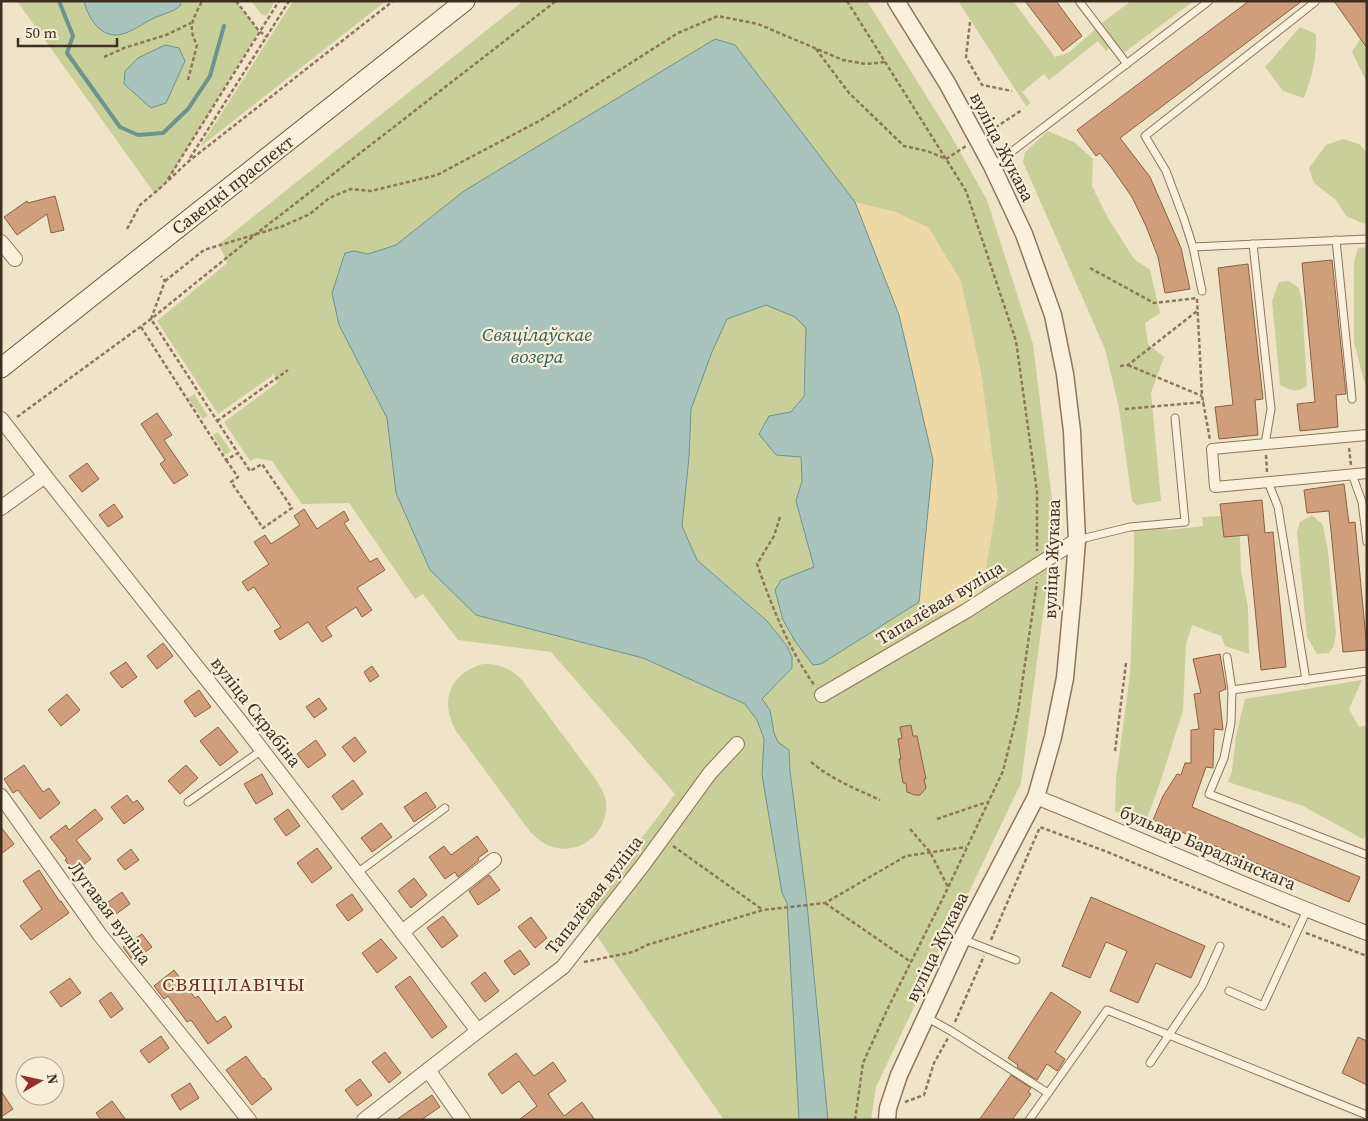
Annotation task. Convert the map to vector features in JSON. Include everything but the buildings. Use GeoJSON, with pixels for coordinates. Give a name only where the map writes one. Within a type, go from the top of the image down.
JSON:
{"type":"FeatureCollection","features":[{"type":"Feature","properties":{"kind":"main road","name":"Савецкі праспект"},"geometry":{"type":"LineString","coordinates":[[1,368],[465,1]]}},
{"type":"Feature","properties":{"kind":"street","name":"вуліца Жукава"},"geometry":{"type":"LineString","coordinates":[[887,1120],[888,1108],[899,1075],[925,1017],[962,939],[1036,796],[1053,737],[1065,678],[1077,540],[1072,431],[1065,374],[1053,315],[1024,234],[992,166],[947,83],[896,1]]}},
{"type":"Feature","properties":{"kind":"street"},"geometry":{"type":"LineString","coordinates":[[1,242],[15,259]]}},
{"type":"Feature","properties":{"kind":"street","name":"вуліца Скрабіна"},"geometry":{"type":"LineString","coordinates":[[4,422],[262,750],[478,1031]]}},
{"type":"Feature","properties":{"kind":"street"},"geometry":{"type":"LineString","coordinates":[[1367,435],[1212,449],[1215,486],[1367,473]]}},
{"type":"Feature","properties":{"kind":"street"},"geometry":{"type":"LineString","coordinates":[[1,508],[45,476]]}},
{"type":"Feature","properties":{"kind":"street","name":"Тапалёвая вуліца"},"geometry":{"type":"LineString","coordinates":[[822,695],[966,611],[1077,540]]}},
{"type":"Feature","properties":{"kind":"street","name":"Тапалёвая вуліца"},"geometry":{"type":"LineString","coordinates":[[364,1120],[563,967],[643,865],[710,774],[737,744]]}},
{"type":"Feature","properties":{"kind":"street","name":"Лугавая вуліца"},"geometry":{"type":"LineString","coordinates":[[1,796],[100,935],[249,1120]]}},
{"type":"Feature","properties":{"kind":"street","name":"бульвар Барадзінскага"},"geometry":{"type":"LineString","coordinates":[[1036,796],[1307,910],[1367,933]]}},
{"type":"Feature","properties":{"kind":"street"},"geometry":{"type":"LineString","coordinates":[[402,932],[494,860]]}},
{"type":"Feature","properties":{"kind":"street"},"geometry":{"type":"LineString","coordinates":[[428,1070],[463,1120]]}},
{"type":"Feature","properties":{"kind":"lane"},"geometry":{"type":"LineString","coordinates":[[1079,1],[1127,64]]}},
{"type":"Feature","properties":{"kind":"lane"},"geometry":{"type":"LineString","coordinates":[[992,166],[1210,1]]}},
{"type":"Feature","properties":{"kind":"lane"},"geometry":{"type":"LineString","coordinates":[[1202,292],[1193,247],[1184,219],[1166,171],[1145,136],[1314,1]]}},
{"type":"Feature","properties":{"kind":"lane"},"geometry":{"type":"LineString","coordinates":[[1193,247],[1367,239]]}},
{"type":"Feature","properties":{"kind":"lane"},"geometry":{"type":"LineString","coordinates":[[1336,240],[1352,398]]}},
{"type":"Feature","properties":{"kind":"lane"},"geometry":{"type":"LineString","coordinates":[[1253,244],[1271,408],[1265,444]]}},
{"type":"Feature","properties":{"kind":"lane"},"geometry":{"type":"LineString","coordinates":[[1077,540],[1130,527],[1185,522],[1175,418]]}},
{"type":"Feature","properties":{"kind":"lane"},"geometry":{"type":"LineString","coordinates":[[1352,474],[1362,502],[1367,542]]}},
{"type":"Feature","properties":{"kind":"lane"},"geometry":{"type":"LineString","coordinates":[[1268,482],[1278,507],[1306,680]]}},
{"type":"Feature","properties":{"kind":"lane"},"geometry":{"type":"LineString","coordinates":[[1226,657],[1232,690],[1231,723],[1224,758],[1209,794],[1367,855]]}},
{"type":"Feature","properties":{"kind":"lane"},"geometry":{"type":"LineString","coordinates":[[1232,690],[1367,671]]}},
{"type":"Feature","properties":{"kind":"lane"},"geometry":{"type":"LineString","coordinates":[[188,802],[262,750]]}},
{"type":"Feature","properties":{"kind":"lane"},"geometry":{"type":"LineString","coordinates":[[357,874],[445,808]]}},
{"type":"Feature","properties":{"kind":"lane"},"geometry":{"type":"LineString","coordinates":[[1229,991],[1263,1006],[1307,910]]}},
{"type":"Feature","properties":{"kind":"lane"},"geometry":{"type":"LineString","coordinates":[[962,939],[1016,960]]}},
{"type":"Feature","properties":{"kind":"lane"},"geometry":{"type":"LineString","coordinates":[[1150,1063],[1202,986],[1220,946]]}},
{"type":"Feature","properties":{"kind":"lane"},"geometry":{"type":"LineString","coordinates":[[1029,1120],[1107,1010],[1367,1115]]}},
{"type":"Feature","properties":{"kind":"lane"},"geometry":{"type":"LineString","coordinates":[[925,1017],[951,1031],[1048,1093]]}},
{"type":"Feature","properties":{"kind":"path"},"geometry":{"type":"LineString","coordinates":[[188,80],[197,45],[192,35],[191,23],[202,1]]}},
{"type":"Feature","properties":{"kind":"path"},"geometry":{"type":"LineString","coordinates":[[236,1],[259,31],[267,38]]}},
{"type":"Feature","properties":{"kind":"path"},"geometry":{"type":"LineString","coordinates":[[166,182],[279,1]]}},
{"type":"Feature","properties":{"kind":"path"},"geometry":{"type":"LineString","coordinates":[[189,160],[289,1]]}},
{"type":"Feature","properties":{"kind":"path"},"geometry":{"type":"LineString","coordinates":[[127,229],[140,205],[189,160],[393,1]]}},
{"type":"Feature","properties":{"kind":"path"},"geometry":{"type":"LineString","coordinates":[[4,422],[152,319],[256,234],[556,1]]}},
{"type":"Feature","properties":{"kind":"path"},"geometry":{"type":"LineString","coordinates":[[847,1],[966,192],[1016,341],[1037,492],[1038,522],[1036,590],[1018,711],[1003,771],[863,1063],[854,1120]]}},
{"type":"Feature","properties":{"kind":"path"},"geometry":{"type":"LineString","coordinates":[[152,319],[165,281],[204,250],[282,226],[310,214],[329,198],[351,189],[371,191],[437,175],[541,120],[678,33],[718,16],[758,24],[843,60],[866,64],[885,62]]}},
{"type":"Feature","properties":{"kind":"path"},"geometry":{"type":"LineString","coordinates":[[970,22],[966,57],[982,85],[1012,91]]}},
{"type":"Feature","properties":{"kind":"path"},"geometry":{"type":"LineString","coordinates":[[104,57],[124,48],[166,35],[191,23]]}},
{"type":"Feature","properties":{"kind":"path"},"geometry":{"type":"LineString","coordinates":[[816,49],[849,94],[904,146],[927,151],[946,159]]}},
{"type":"Feature","properties":{"kind":"path"},"geometry":{"type":"LineString","coordinates":[[1090,268],[1154,303],[1196,298],[1202,292]]}},
{"type":"Feature","properties":{"kind":"path"},"geometry":{"type":"LineString","coordinates":[[161,276],[165,281]]}},
{"type":"Feature","properties":{"kind":"path"},"geometry":{"type":"LineString","coordinates":[[1196,298],[1202,396],[1212,449]]}},
{"type":"Feature","properties":{"kind":"path"},"geometry":{"type":"LineString","coordinates":[[1128,365],[1197,311]]}},
{"type":"Feature","properties":{"kind":"path"},"geometry":{"type":"LineString","coordinates":[[140,327],[238,477],[231,482],[263,528],[292,508],[262,464],[250,472],[152,319]]}},
{"type":"Feature","properties":{"kind":"path"},"geometry":{"type":"LineString","coordinates":[[1120,366],[1128,365],[1202,396]]}},
{"type":"Feature","properties":{"kind":"path"},"geometry":{"type":"LineString","coordinates":[[217,421],[288,370]]}},
{"type":"Feature","properties":{"kind":"path"},"geometry":{"type":"LineString","coordinates":[[1124,409],[1204,402]]}},
{"type":"Feature","properties":{"kind":"path"},"geometry":{"type":"LineString","coordinates":[[1348,436],[1352,474]]}},
{"type":"Feature","properties":{"kind":"path"},"geometry":{"type":"LineString","coordinates":[[1265,444],[1268,482]]}},
{"type":"Feature","properties":{"kind":"path"},"geometry":{"type":"LineString","coordinates":[[226,460],[238,453]]}},
{"type":"Feature","properties":{"kind":"path"},"geometry":{"type":"LineString","coordinates":[[780,517],[774,536],[758,564],[772,606],[803,669],[822,695]]}},
{"type":"Feature","properties":{"kind":"path"},"geometry":{"type":"LineString","coordinates":[[1115,751],[1126,663]]}},
{"type":"Feature","properties":{"kind":"path"},"geometry":{"type":"LineString","coordinates":[[811,762],[844,784],[880,800]]}},
{"type":"Feature","properties":{"kind":"path"},"geometry":{"type":"LineString","coordinates":[[937,819],[987,802]]}},
{"type":"Feature","properties":{"kind":"path"},"geometry":{"type":"LineString","coordinates":[[924,1095],[934,1063],[951,1031],[988,949],[1040,827],[1105,851],[1298,930],[1367,956]]}},
{"type":"Feature","properties":{"kind":"path"},"geometry":{"type":"LineString","coordinates":[[910,829],[930,852],[948,887]]}},
{"type":"Feature","properties":{"kind":"path"},"geometry":{"type":"LineString","coordinates":[[663,838],[763,910]]}},
{"type":"Feature","properties":{"kind":"path"},"geometry":{"type":"LineString","coordinates":[[563,967],[633,952],[647,945],[763,910],[825,903],[906,856],[966,848]]}},
{"type":"Feature","properties":{"kind":"path"},"geometry":{"type":"LineString","coordinates":[[825,903],[911,962]]}},
{"type":"Feature","properties":{"kind":"green space"},"geometry":{"type":"Polygon","coordinates":[[[17,1],[236,1],[259,31],[166,183],[155,194],[17,1]]]}},
{"type":"Feature","properties":{"kind":"green space"},"geometry":{"type":"Polygon","coordinates":[[[275,1],[265,16],[261,14],[252,2],[275,1]]]}},
{"type":"Feature","properties":{"kind":"green space"},"geometry":{"type":"Polygon","coordinates":[[[293,1],[386,1],[200,147],[293,1]]]}},
{"type":"Feature","properties":{"kind":"green space"},"geometry":{"type":"Polygon","coordinates":[[[523,1],[867,1],[950,134],[987,200],[1033,344],[1055,524],[1021,783],[876,1087],[871,1120],[828,1120],[807,904],[789,750],[778,742],[774,733],[770,710],[762,699],[792,668],[767,621],[697,560],[682,526],[689,457],[691,409],[712,352],[727,319],[766,305],[795,317],[806,328],[803,396],[791,412],[769,416],[776,455],[801,457],[802,481],[796,502],[814,568],[781,580],[783,620],[795,641],[813,665],[821,664],[919,602],[715,39],[464,191],[396,245],[368,254],[354,251],[339,325],[387,418],[396,493],[430,570],[476,615],[643,658],[745,704],[757,720],[764,739],[762,775],[782,893],[787,903],[799,1120],[724,1120],[583,916],[675,794],[551,652],[458,640],[423,594],[415,599],[349,503],[302,504],[272,461],[256,458],[250,461],[224,422],[277,383],[273,373],[272,376],[218,414],[157,321],[227,263],[219,244],[523,1]]]}},
{"type":"Feature","properties":{"kind":"green space"},"geometry":{"type":"Polygon","coordinates":[[[958,1],[1013,1],[1055,57],[1068,53],[1097,28],[1111,46],[1106,51],[1098,41],[1049,80],[1044,74],[1022,92],[1031,103],[1026,106],[958,1]]]}},
{"type":"Feature","properties":{"kind":"green space"},"geometry":{"type":"Polygon","coordinates":[[[1131,1],[1194,1],[1122,54],[1099,25],[1131,1]]]}},
{"type":"Feature","properties":{"kind":"green space"},"geometry":{"type":"Polygon","coordinates":[[[1300,27],[1316,34],[1316,51],[1313,67],[1304,98],[1283,91],[1265,67],[1300,27]]]}},
{"type":"Feature","properties":{"kind":"green space"},"geometry":{"type":"Polygon","coordinates":[[[1360,39],[1367,48],[1367,83],[1352,52],[1360,39]]]}},
{"type":"Feature","properties":{"kind":"green space"},"geometry":{"type":"Polygon","coordinates":[[[1048,131],[1074,142],[1093,159],[1092,186],[1108,218],[1134,259],[1150,270],[1160,313],[1145,323],[1148,344],[1164,357],[1151,393],[1161,501],[1137,505],[1132,501],[1119,408],[1105,349],[1023,162],[1025,152],[1048,131]]]}},
{"type":"Feature","properties":{"kind":"green space"},"geometry":{"type":"Polygon","coordinates":[[[1343,139],[1359,144],[1367,152],[1367,221],[1364,224],[1346,216],[1336,200],[1314,183],[1309,168],[1326,145],[1343,139]]]}},
{"type":"Feature","properties":{"kind":"green space"},"geometry":{"type":"Polygon","coordinates":[[[1367,247],[1367,386],[1365,385],[1354,342],[1354,262],[1358,248],[1367,247]]]}},
{"type":"Feature","properties":{"kind":"green space"},"geometry":{"type":"Polygon","coordinates":[[[1289,281],[1299,288],[1302,301],[1307,386],[1300,390],[1291,390],[1280,385],[1272,301],[1279,282],[1289,281]]]}},
{"type":"Feature","properties":{"kind":"green space"},"geometry":{"type":"Polygon","coordinates":[[[194,394],[208,416],[203,419],[188,398],[194,394]]]}},
{"type":"Feature","properties":{"kind":"green space"},"geometry":{"type":"Polygon","coordinates":[[[218,432],[231,451],[225,455],[213,435],[218,432]]]}},
{"type":"Feature","properties":{"kind":"green space"},"geometry":{"type":"Polygon","coordinates":[[[1312,515],[1323,525],[1328,552],[1336,634],[1334,646],[1329,653],[1317,654],[1307,637],[1297,532],[1300,522],[1312,515]]]}},
{"type":"Feature","properties":{"kind":"green space"},"geometry":{"type":"Polygon","coordinates":[[[1222,516],[1224,537],[1240,536],[1241,571],[1248,608],[1249,654],[1225,646],[1221,636],[1192,625],[1186,644],[1183,710],[1161,780],[1147,819],[1125,816],[1115,811],[1116,779],[1130,674],[1134,530],[1168,527],[1168,530],[1203,526],[1202,517],[1222,516]]]}},
{"type":"Feature","properties":{"kind":"green space"},"geometry":{"type":"Polygon","coordinates":[[[483,664],[504,668],[513,672],[522,680],[597,781],[605,796],[606,813],[603,824],[590,840],[581,845],[561,849],[542,842],[531,833],[456,731],[448,709],[448,699],[451,690],[455,681],[462,674],[483,664]]]}},
{"type":"Feature","properties":{"kind":"green space"},"geometry":{"type":"Polygon","coordinates":[[[1362,680],[1349,709],[1359,727],[1367,725],[1367,835],[1363,839],[1303,806],[1228,782],[1232,771],[1236,736],[1245,699],[1362,680]]]}},
{"type":"Feature","properties":{"kind":"sand"},"geometry":{"type":"Polygon","coordinates":[[[855,202],[896,212],[929,228],[961,281],[981,372],[998,497],[982,593],[947,613],[927,607],[919,602],[933,460],[899,315],[855,202]]]}},
{"type":"Feature","properties":{"kind":"water"},"geometry":{"type":"Polygon","coordinates":[[[84,1],[179,1],[181,5],[131,31],[120,35],[112,35],[105,33],[94,23],[84,1]]]}},
{"type":"Feature","properties":{"kind":"water","name":"Свяцілаўскае возера"},"geometry":{"type":"Polygon","coordinates":[[[715,39],[735,45],[855,202],[899,315],[933,460],[919,602],[821,664],[813,665],[795,641],[783,620],[775,590],[781,580],[814,567],[796,501],[802,481],[801,457],[776,455],[759,434],[769,416],[791,412],[804,396],[806,328],[795,317],[766,305],[727,319],[712,352],[691,409],[689,457],[682,526],[697,560],[767,621],[787,646],[792,657],[792,668],[762,699],[770,710],[774,733],[778,742],[789,750],[807,904],[828,1120],[799,1120],[787,903],[782,893],[762,775],[764,739],[757,720],[745,704],[643,658],[476,615],[430,570],[396,493],[387,418],[339,325],[332,293],[345,253],[354,251],[368,254],[396,245],[464,191],[715,39]]]}},
{"type":"Feature","properties":{"kind":"water"},"geometry":{"type":"Polygon","coordinates":[[[165,45],[179,48],[185,61],[166,103],[151,108],[124,84],[125,71],[138,58],[165,45]]]}},
{"type":"Feature","properties":{"kind":"waterway"},"geometry":{"type":"LineString","coordinates":[[59,1],[73,36],[67,53],[120,127],[138,135],[163,133],[188,109],[210,76],[224,26]]}},
{"type":"Feature","properties":{"kind":"district","name":"СВЯЦІЛАВІЧЫ"},"geometry":{"type":"Point","coordinates":[234,984]}}]}
